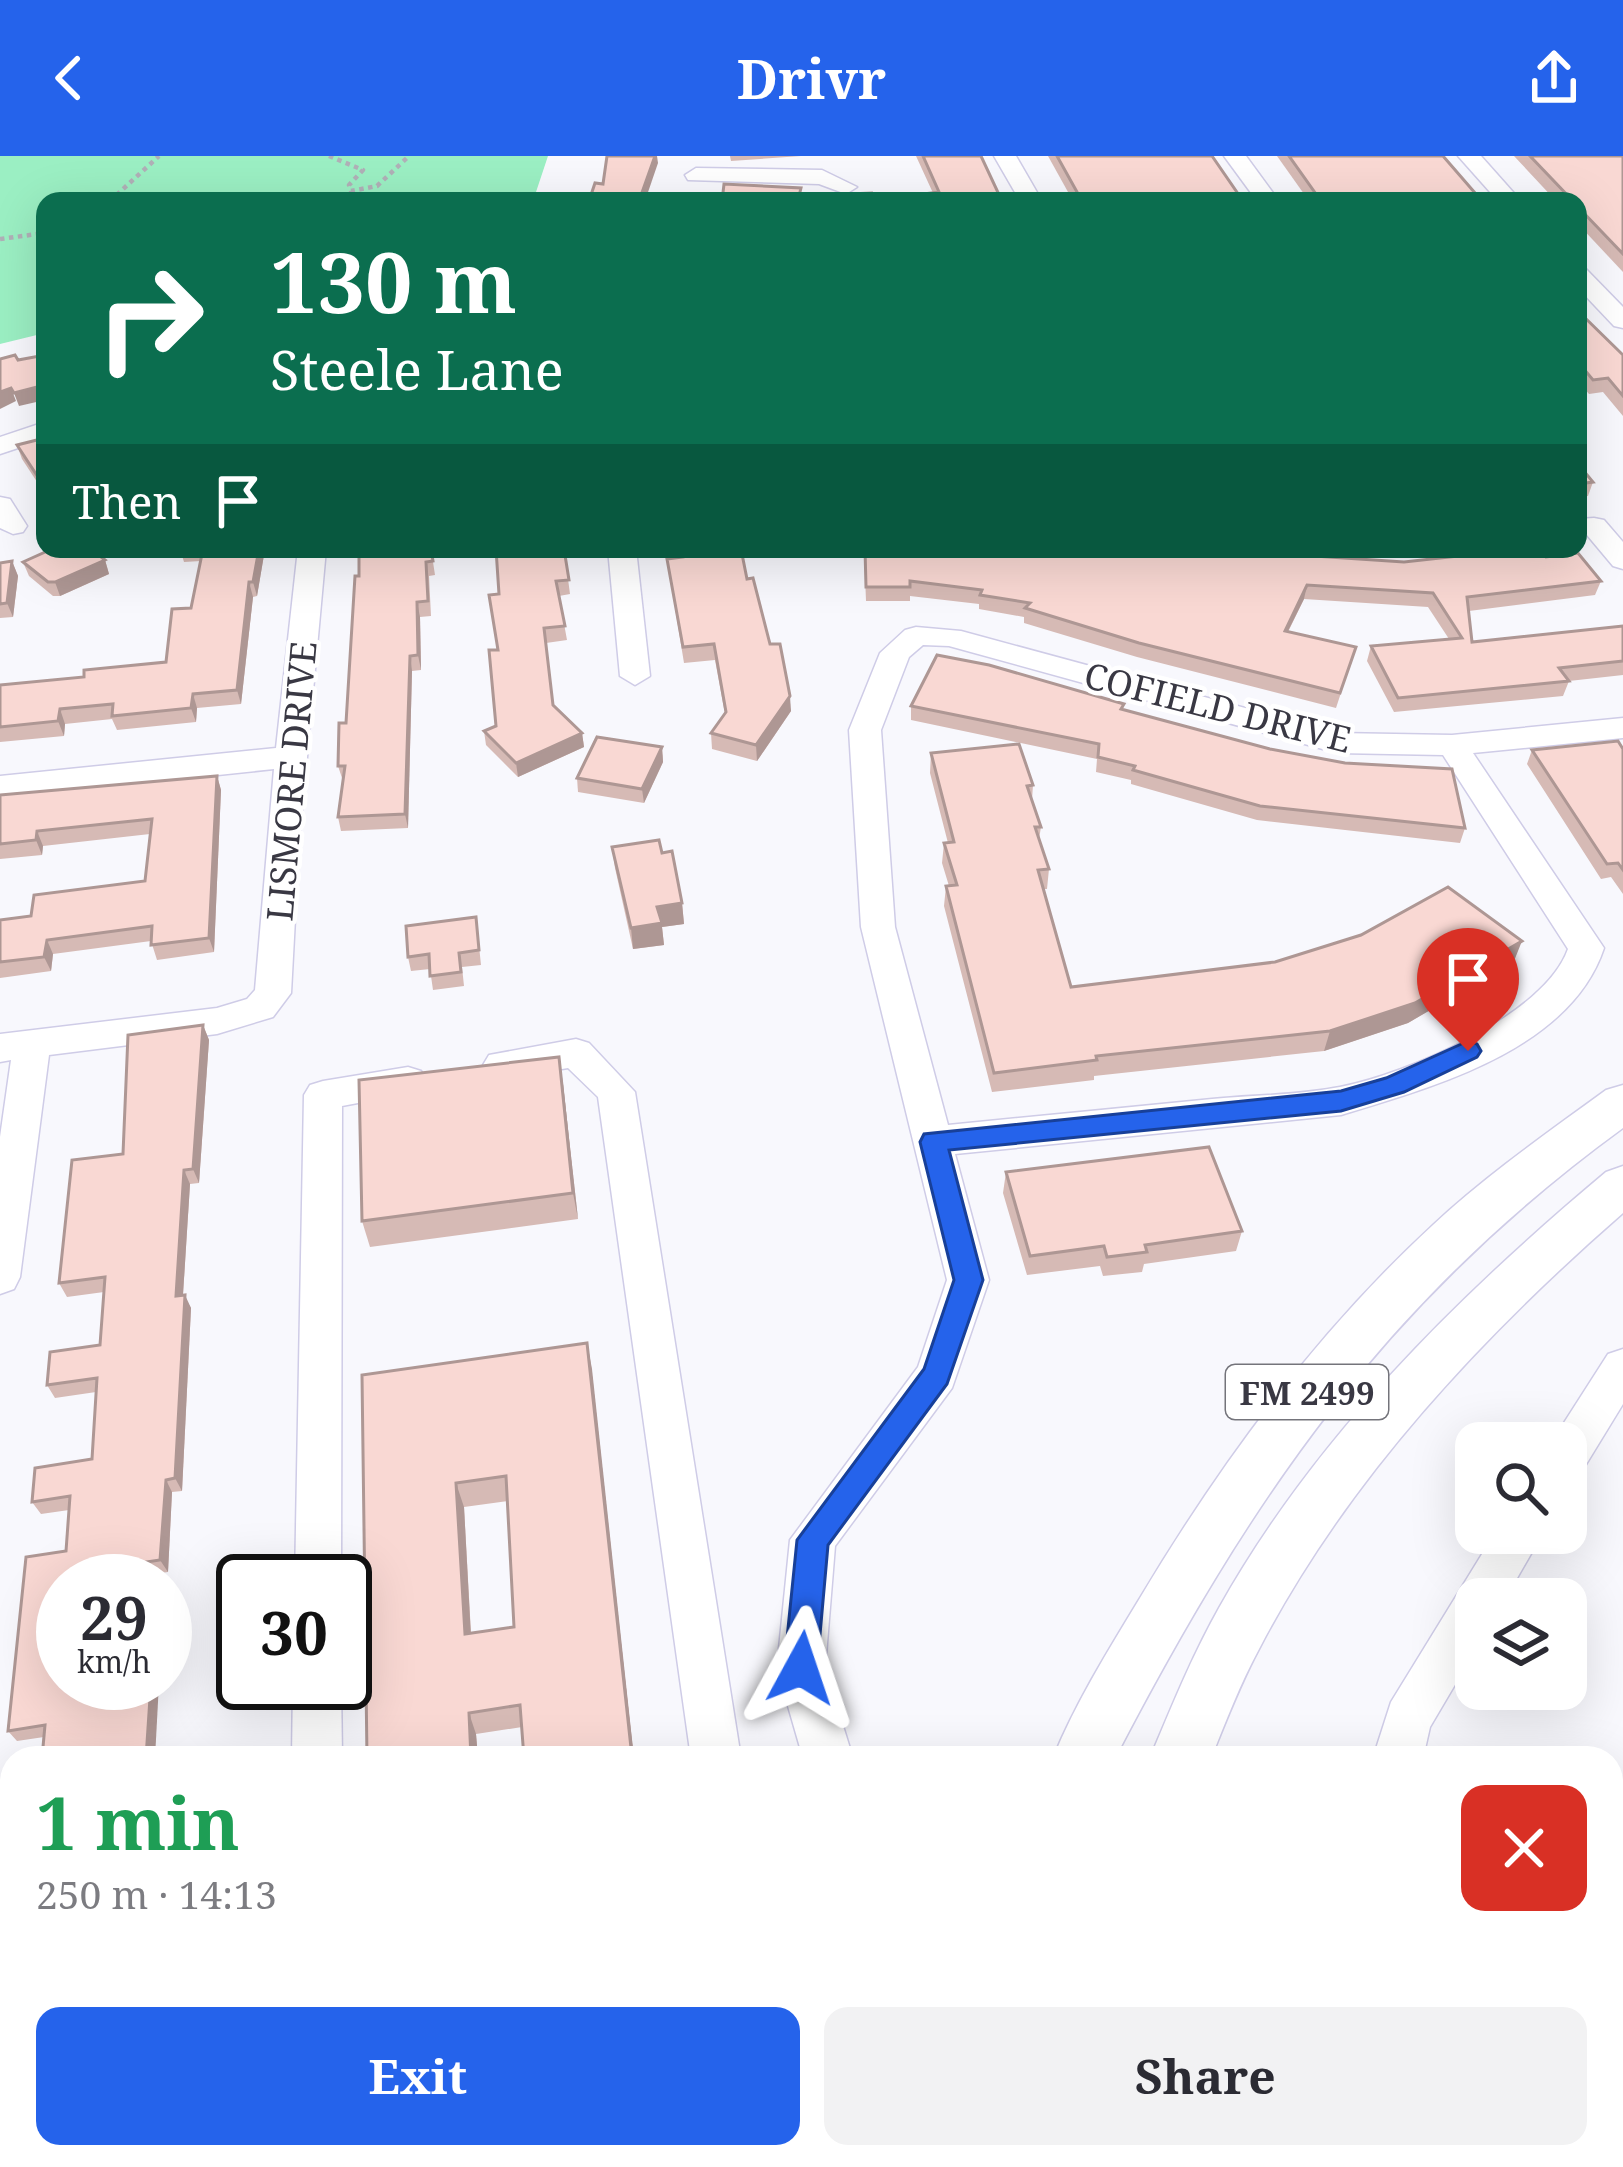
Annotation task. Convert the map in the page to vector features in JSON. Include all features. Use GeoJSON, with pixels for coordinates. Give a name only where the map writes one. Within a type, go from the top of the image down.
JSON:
{"type":"FeatureCollection","features":[{"type":"Feature","properties":{"kind":"main road","name":"FM 2499"},"geometry":{"type":"LineString","coordinates":[[1089,1746],[1155,1621],[1233,1492],[1310,1387],[1441,1245],[1507,1187],[1623,1103]]}},
{"type":"Feature","properties":{"kind":"main road","name":"FM 2499"},"geometry":{"type":"LineString","coordinates":[[1186,1746],[1247,1613],[1319,1503],[1481,1310],[1623,1185]]}},
{"type":"Feature","properties":{"kind":"street"},"geometry":{"type":"LineString","coordinates":[[1005,156],[1026,192]]}},
{"type":"Feature","properties":{"kind":"street"},"geometry":{"type":"LineString","coordinates":[[1235,156],[1261,192]]}},
{"type":"Feature","properties":{"kind":"street"},"geometry":{"type":"LineString","coordinates":[[1469,156],[1502,192]]}},
{"type":"Feature","properties":{"kind":"street"},"geometry":{"type":"LineString","coordinates":[[696,166],[822,177],[846,187]]}},
{"type":"Feature","properties":{"kind":"street"},"geometry":{"type":"LineString","coordinates":[[1587,283],[1623,321]]}},
{"type":"Feature","properties":{"kind":"street"},"geometry":{"type":"LineString","coordinates":[[0,446],[36,433]]}},
{"type":"Feature","properties":{"kind":"street"},"geometry":{"type":"LineString","coordinates":[[1587,526],[1594,526],[1623,560]]}},
{"type":"Feature","properties":{"kind":"street","name":"LISMORE DRIVE"},"geometry":{"type":"LineString","coordinates":[[16,1047],[218,1022],[260,1007],[273,993],[311,558]]}},
{"type":"Feature","properties":{"kind":"street"},"geometry":{"type":"LineString","coordinates":[[623,558],[635,676]]}},
{"type":"Feature","properties":{"kind":"street","name":"COFIELD DRIVE"},"geometry":{"type":"LineString","coordinates":[[934,1142],[878,927],[866,730],[895,653],[916,636],[950,637],[1337,743],[1452,745],[1623,728]]}},
{"type":"Feature","properties":{"kind":"street"},"geometry":{"type":"LineString","coordinates":[[824,1746],[801,1668],[813,1540],[937,1375],[968,1280],[934,1142],[1341,1101],[1394,1085],[1504,1034],[1574,980],[1586,948],[1452,745]]}},
{"type":"Feature","properties":{"kind":"street"},"geometry":{"type":"LineString","coordinates":[[0,787],[291,757]]}},
{"type":"Feature","properties":{"kind":"street"},"geometry":{"type":"LineString","coordinates":[[0,1277],[16,1047]]}},
{"type":"Feature","properties":{"kind":"street"},"geometry":{"type":"LineString","coordinates":[[318,1554],[323,1095],[577,1053],[616,1092],[714,1746]]}},
{"type":"Feature","properties":{"kind":"street"},"geometry":{"type":"LineString","coordinates":[[1587,1424],[1623,1367]]}},
{"type":"Feature","properties":{"kind":"street"},"geometry":{"type":"LineString","coordinates":[[1401,1746],[1408,1719],[1455,1641]]}},
{"type":"Feature","properties":{"kind":"street"},"geometry":{"type":"LineString","coordinates":[[317,1710],[317,1746]]}},
{"type":"Feature","properties":{"kind":"path"},"geometry":{"type":"LineString","coordinates":[[120,192],[159,156]]}},
{"type":"Feature","properties":{"kind":"path"},"geometry":{"type":"LineString","coordinates":[[329,156],[363,170],[349,185],[351,191],[367,192],[388,180],[409,156]]}},
{"type":"Feature","properties":{"kind":"path"},"geometry":{"type":"LineString","coordinates":[[0,239],[36,233]]}},
{"type":"Feature","properties":{"kind":"green space"},"geometry":{"type":"Polygon","coordinates":[[[0,156],[548,156],[536,192],[36,192],[36,335],[0,344],[0,156]]]}},
{"type":"Feature","properties":{"kind":"building"},"geometry":{"type":"Polygon","coordinates":[[[607,156],[655,156],[642,192],[592,192],[595,183],[603,184],[607,156]]]}},
{"type":"Feature","properties":{"kind":"building"},"geometry":{"type":"Polygon","coordinates":[[[923,156],[981,156],[998,192],[939,192],[923,156]]]}},
{"type":"Feature","properties":{"kind":"building"},"geometry":{"type":"Polygon","coordinates":[[[1057,156],[1212,156],[1237,192],[1077,192],[1057,156]]]}},
{"type":"Feature","properties":{"kind":"building"},"geometry":{"type":"Polygon","coordinates":[[[1289,156],[1443,156],[1474,192],[1315,192],[1289,156]]]}},
{"type":"Feature","properties":{"kind":"building"},"geometry":{"type":"Polygon","coordinates":[[[1530,156],[1623,156],[1623,254],[1587,216],[1587,192],[1564,192],[1530,156]]]}},
{"type":"Feature","properties":{"kind":"building"},"geometry":{"type":"Polygon","coordinates":[[[724,184],[801,188],[800,192],[723,192],[724,184]]]}},
{"type":"Feature","properties":{"kind":"building"},"geometry":{"type":"Polygon","coordinates":[[[1587,320],[1623,355],[1623,396],[1608,378],[1593,380],[1587,373],[1587,320]]]}},
{"type":"Feature","properties":{"kind":"building"},"geometry":{"type":"Polygon","coordinates":[[[36,357],[36,387],[0,392],[0,359],[36,357]]]}},
{"type":"Feature","properties":{"kind":"building"},"geometry":{"type":"Polygon","coordinates":[[[36,440],[36,474],[17,445],[36,440]]]}},
{"type":"Feature","properties":{"kind":"building"},"geometry":{"type":"Polygon","coordinates":[[[36,556],[105,560],[55,582],[48,582],[23,562],[36,556]]]}},
{"type":"Feature","properties":{"kind":"building"},"geometry":{"type":"Polygon","coordinates":[[[201,558],[257,558],[253,582],[249,582],[237,690],[193,694],[191,708],[112,716],[113,704],[60,709],[58,721],[0,727],[0,685],[84,677],[84,670],[166,662],[172,609],[191,608],[201,558]]]}},
{"type":"Feature","properties":{"kind":"building"},"geometry":{"type":"Polygon","coordinates":[[[359,558],[432,558],[426,562],[428,601],[417,602],[418,655],[410,656],[405,814],[338,817],[345,766],[338,766],[339,723],[346,723],[355,576],[359,576],[359,558]]]}},
{"type":"Feature","properties":{"kind":"building"},"geometry":{"type":"Polygon","coordinates":[[[497,558],[565,558],[569,580],[556,581],[565,626],[544,628],[553,705],[582,733],[516,763],[484,731],[496,726],[489,650],[498,650],[489,595],[499,594],[497,558]]]}},
{"type":"Feature","properties":{"kind":"building"},"geometry":{"type":"Polygon","coordinates":[[[743,558],[747,579],[753,578],[770,644],[780,644],[790,696],[756,745],[711,733],[726,712],[714,644],[683,647],[667,559],[743,558]]]}},
{"type":"Feature","properties":{"kind":"building"},"geometry":{"type":"Polygon","coordinates":[[[865,558],[1404,562],[1582,558],[1601,581],[1467,597],[1472,642],[1623,626],[1623,661],[1559,668],[1569,681],[1398,698],[1371,646],[1462,638],[1433,593],[1307,585],[1285,631],[1356,647],[1340,693],[1139,643],[1025,608],[1030,603],[980,595],[982,590],[910,581],[910,587],[866,587],[865,558]]]}},
{"type":"Feature","properties":{"kind":"building"},"geometry":{"type":"Polygon","coordinates":[[[12,561],[7,603],[0,604],[0,563],[12,561]]]}},
{"type":"Feature","properties":{"kind":"building"},"geometry":{"type":"Polygon","coordinates":[[[937,655],[989,665],[1124,704],[1121,709],[1270,749],[1345,763],[1452,769],[1465,828],[1260,806],[1098,757],[1099,744],[911,706],[937,655]]]}},
{"type":"Feature","properties":{"kind":"building"},"geometry":{"type":"Polygon","coordinates":[[[597,737],[662,747],[642,789],[577,778],[597,737]]]}},
{"type":"Feature","properties":{"kind":"building"},"geometry":{"type":"Polygon","coordinates":[[[1618,741],[1623,749],[1623,870],[1618,863],[1607,864],[1532,750],[1618,741]]]}},
{"type":"Feature","properties":{"kind":"building"},"geometry":{"type":"Polygon","coordinates":[[[1019,744],[1033,785],[1027,786],[1049,869],[1038,870],[1071,987],[1275,962],[1361,935],[1448,887],[1522,941],[1415,1003],[1330,1031],[1096,1056],[1097,1060],[994,1073],[946,886],[957,885],[944,843],[954,842],[931,753],[1019,744]]]}},
{"type":"Feature","properties":{"kind":"building"},"geometry":{"type":"Polygon","coordinates":[[[217,776],[209,938],[151,945],[152,926],[47,940],[44,957],[0,962],[0,920],[31,916],[34,895],[145,881],[152,819],[37,831],[36,840],[0,844],[0,795],[217,776]]]}},
{"type":"Feature","properties":{"kind":"building"},"geometry":{"type":"Polygon","coordinates":[[[659,840],[662,853],[672,851],[682,903],[657,907],[662,923],[631,928],[612,847],[659,840]]]}},
{"type":"Feature","properties":{"kind":"building"},"geometry":{"type":"Polygon","coordinates":[[[476,917],[479,950],[459,953],[461,972],[430,976],[429,954],[408,957],[406,926],[476,917]]]}},
{"type":"Feature","properties":{"kind":"building"},"geometry":{"type":"Polygon","coordinates":[[[203,1025],[193,1169],[184,1170],[176,1296],[185,1295],[175,1478],[166,1480],[160,1554],[46,1554],[66,1551],[70,1496],[32,1502],[35,1468],[92,1459],[97,1378],[47,1385],[50,1352],[100,1345],[105,1277],[59,1283],[72,1160],[123,1154],[128,1035],[203,1025]]]}},
{"type":"Feature","properties":{"kind":"building"},"geometry":{"type":"Polygon","coordinates":[[[559,1057],[573,1193],[362,1221],[359,1080],[559,1057]]]}},
{"type":"Feature","properties":{"kind":"building"},"geometry":{"type":"Polygon","coordinates":[[[1209,1147],[1242,1231],[1145,1245],[1147,1252],[1107,1257],[1104,1246],[1030,1256],[1006,1172],[1209,1147]]]}},
{"type":"Feature","properties":{"kind":"building"},"geometry":{"type":"Polygon","coordinates":[[[587,1343],[631,1746],[523,1746],[520,1705],[469,1713],[470,1746],[367,1746],[366,1710],[372,1710],[372,1554],[364,1554],[362,1375],[587,1343]],[[506,1476],[456,1483],[465,1634],[514,1627],[506,1476]]]}},
{"type":"Feature","properties":{"kind":"building"},"geometry":{"type":"Polygon","coordinates":[[[36,1556],[36,1710],[149,1710],[147,1746],[43,1746],[45,1725],[8,1731],[26,1557],[36,1556]]]}},
{"type":"Feature","properties":{"kind":"route"},"geometry":{"type":"LineString","coordinates":[[801,1668],[813,1540],[937,1375],[968,1280],[934,1142],[1341,1101],[1394,1085],[1468,1051]]}}]}
